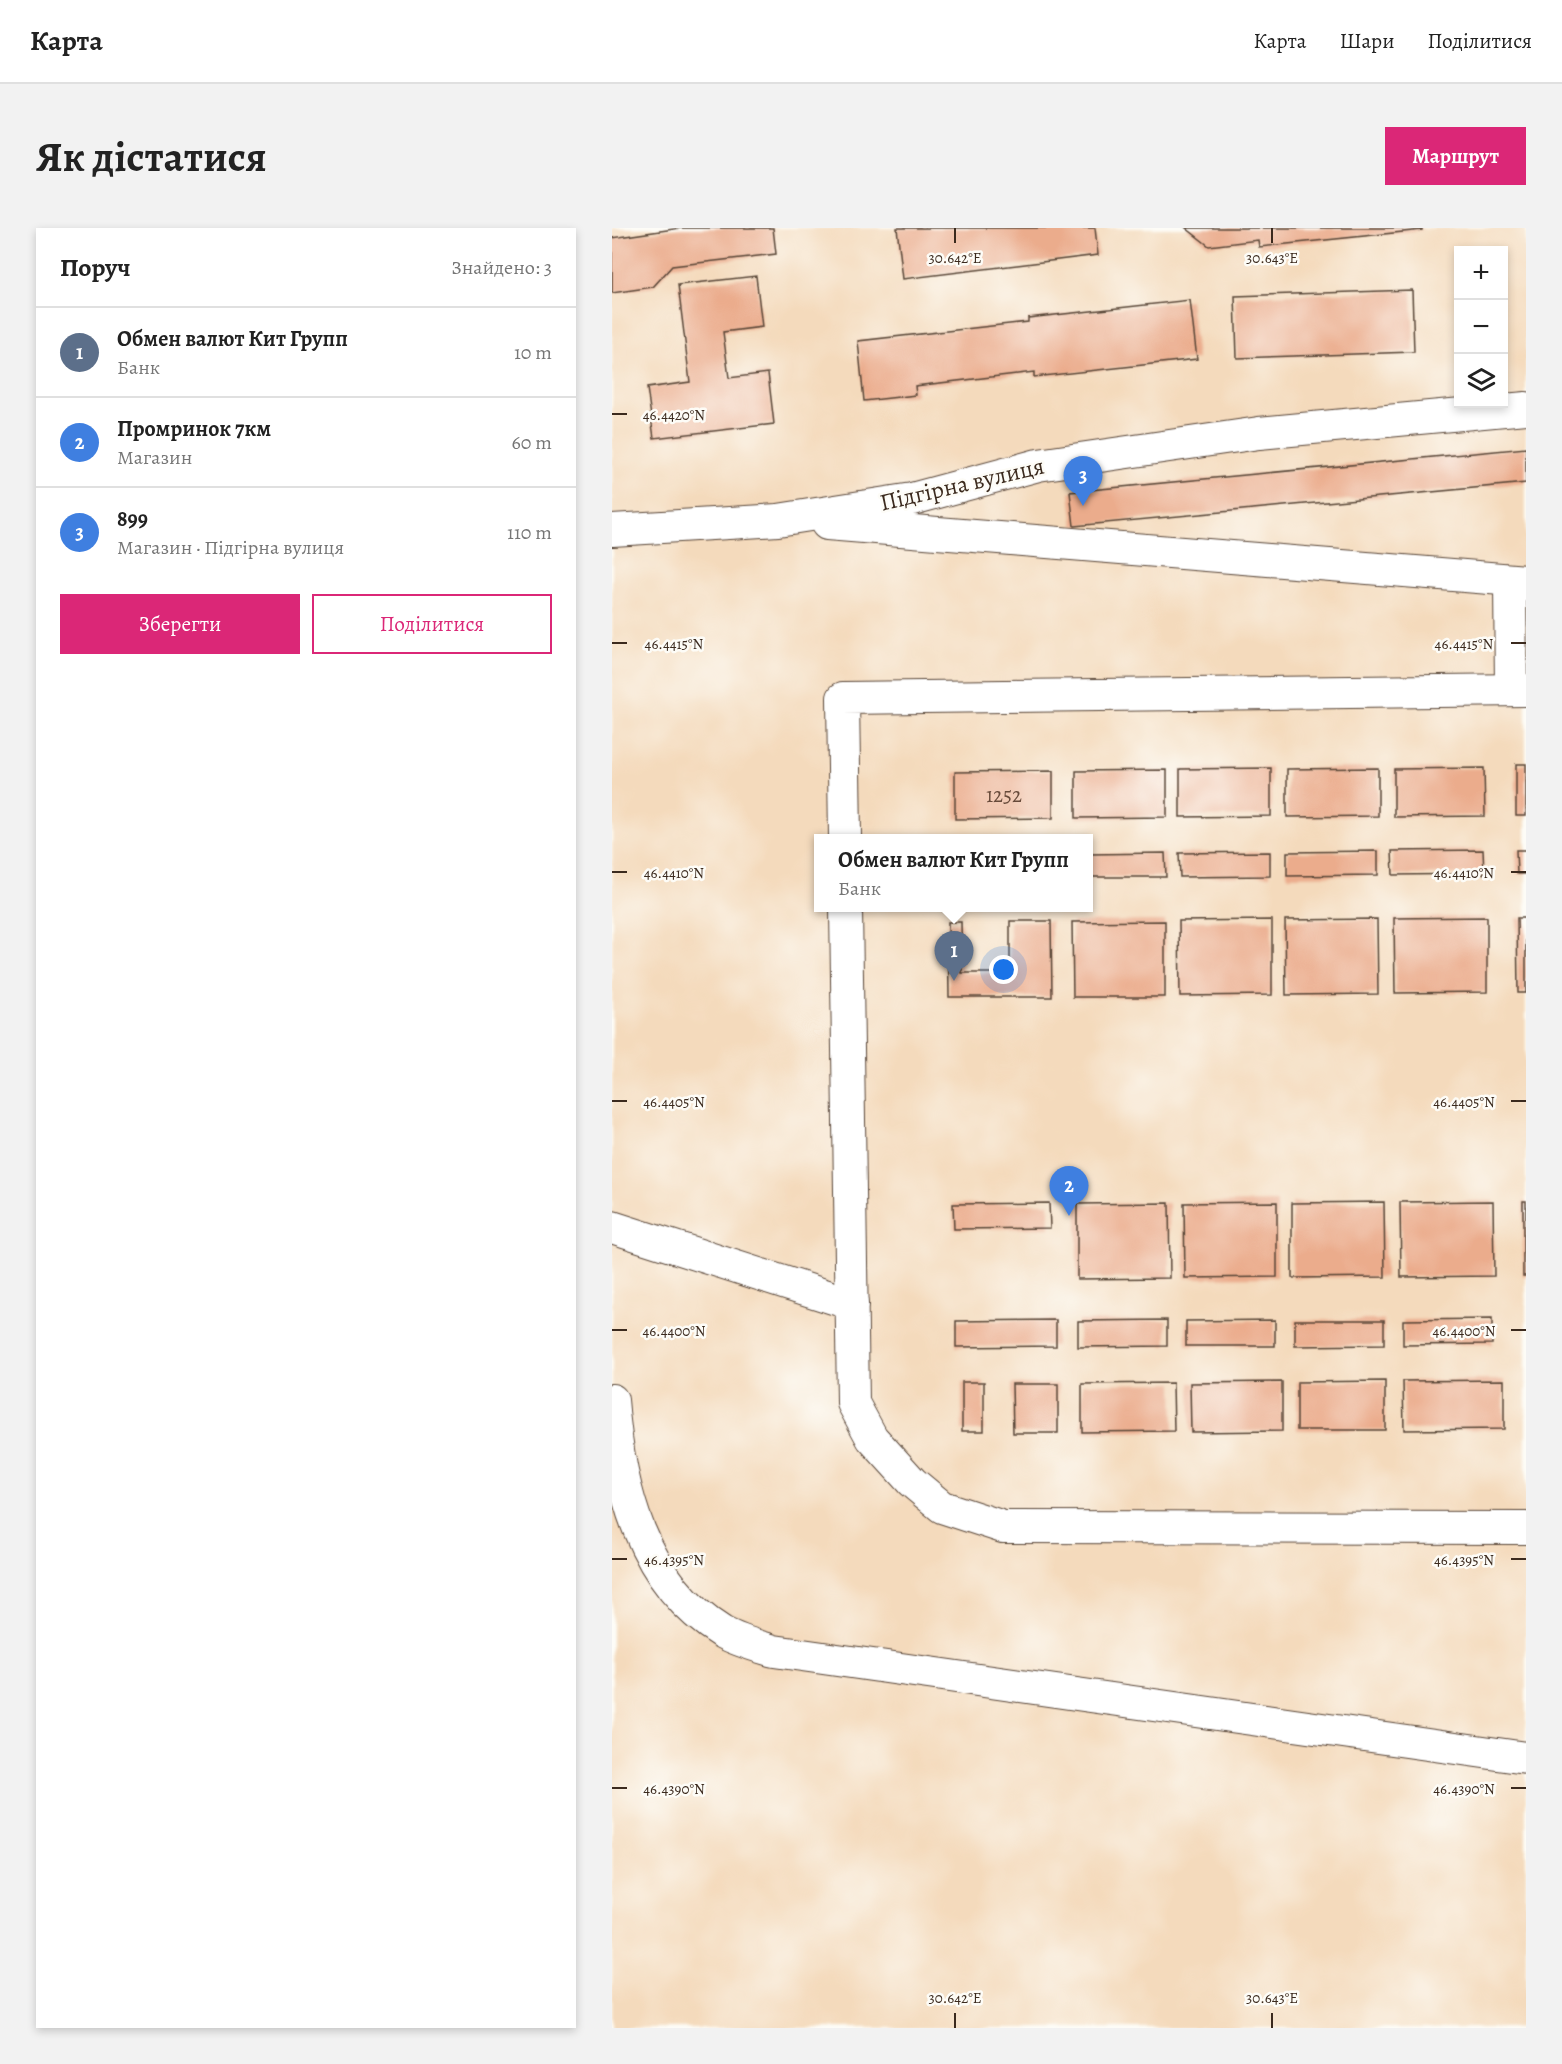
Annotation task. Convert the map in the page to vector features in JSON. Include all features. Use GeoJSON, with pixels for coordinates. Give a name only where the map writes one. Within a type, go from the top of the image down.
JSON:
{"type":"FeatureCollection","features":[{"type":"Feature","properties":{"kind":"street","name":"Підгірна вулиця"},"geometry":{"type":"LineString","coordinates":[[612,530],[778,520],[912,499],[1038,465],[1259,433],[1526,408]]}},
{"type":"Feature","properties":{"kind":"street"},"geometry":{"type":"LineString","coordinates":[[778,520],[1518,581],[1518,690],[843,698],[845,834]]}},
{"type":"Feature","properties":{"kind":"street"},"geometry":{"type":"LineString","coordinates":[[846,912],[853,1403],[872,1438],[912,1482],[942,1507],[1002,1527],[1526,1528]]}},
{"type":"Feature","properties":{"kind":"street"},"geometry":{"type":"LineString","coordinates":[[612,1227],[852,1304]]}},
{"type":"Feature","properties":{"kind":"street"},"geometry":{"type":"LineString","coordinates":[[612,1400],[621,1476],[631,1512],[650,1554],[688,1603],[722,1632],[743,1641],[774,1652],[1526,1758]]}},
{"type":"Feature","properties":{"kind":"building"},"geometry":{"type":"Polygon","coordinates":[[[681,228],[773,228],[776,254],[672,266],[653,287],[612,293],[612,238],[681,228]]]}},
{"type":"Feature","properties":{"kind":"building"},"geometry":{"type":"Polygon","coordinates":[[[897,228],[1095,228],[1098,255],[903,279],[897,228]]]}},
{"type":"Feature","properties":{"kind":"building"},"geometry":{"type":"Polygon","coordinates":[[[1186,228],[1422,228],[1422,230],[1259,247],[1258,240],[1209,246],[1186,228]]]}},
{"type":"Feature","properties":{"kind":"building"},"geometry":{"type":"Polygon","coordinates":[[[756,276],[762,327],[723,332],[729,378],[768,373],[774,424],[654,438],[647,388],[690,382],[678,285],[756,276]]]}},
{"type":"Feature","properties":{"kind":"building"},"geometry":{"type":"Polygon","coordinates":[[[1412,290],[1414,352],[1237,358],[1235,296],[1412,290]]]}},
{"type":"Feature","properties":{"kind":"building"},"geometry":{"type":"Polygon","coordinates":[[[1190,300],[1197,359],[1034,377],[1034,372],[915,386],[916,395],[864,401],[858,341],[1028,322],[1028,318],[1190,300]]]}},
{"type":"Feature","properties":{"kind":"building"},"geometry":{"type":"Polygon","coordinates":[[[1526,448],[1526,483],[1074,526],[1070,492],[1526,448]]]}},
{"type":"Feature","properties":{"kind":"building"},"geometry":{"type":"Polygon","coordinates":[[[1516,764],[1526,764],[1526,816],[1516,816],[1516,764]]]}},
{"type":"Feature","properties":{"kind":"building"},"geometry":{"type":"Polygon","coordinates":[[[1271,768],[1271,816],[1180,817],[1180,769],[1271,768]]]}},
{"type":"Feature","properties":{"kind":"building"},"geometry":{"type":"Polygon","coordinates":[[[1378,768],[1378,816],[1287,817],[1287,769],[1378,768]]]}},
{"type":"Feature","properties":{"kind":"building"},"geometry":{"type":"Polygon","coordinates":[[[1484,768],[1485,816],[1394,817],[1394,769],[1484,768]]]}},
{"type":"Feature","properties":{"kind":"building"},"geometry":{"type":"Polygon","coordinates":[[[1167,770],[1167,817],[1076,818],[1076,771],[1167,770]]]}},
{"type":"Feature","properties":{"kind":"building"},"geometry":{"type":"Polygon","coordinates":[[[1053,771],[1053,818],[955,819],[955,772],[1053,771]]]}},
{"type":"Feature","properties":{"kind":"building"},"geometry":{"type":"Polygon","coordinates":[[[1483,850],[1484,874],[1393,875],[1392,851],[1483,850]]]}},
{"type":"Feature","properties":{"kind":"building"},"geometry":{"type":"Polygon","coordinates":[[[1516,850],[1526,850],[1526,874],[1517,874],[1516,850]]]}},
{"type":"Feature","properties":{"kind":"building"},"geometry":{"type":"Polygon","coordinates":[[[1378,851],[1378,875],[1287,876],[1287,852],[1378,851]]]}},
{"type":"Feature","properties":{"kind":"building"},"geometry":{"type":"Polygon","coordinates":[[[1270,852],[1270,876],[1180,877],[1179,853],[1270,852]]]}},
{"type":"Feature","properties":{"kind":"building"},"geometry":{"type":"Polygon","coordinates":[[[1165,853],[1166,877],[1093,877],[1093,854],[1165,853]]]}},
{"type":"Feature","properties":{"kind":"building"},"geometry":{"type":"Polygon","coordinates":[[[1487,917],[1487,992],[1395,993],[1394,918],[1487,917]]]}},
{"type":"Feature","properties":{"kind":"building"},"geometry":{"type":"Polygon","coordinates":[[[1517,918],[1526,918],[1526,993],[1518,993],[1517,918]]]}},
{"type":"Feature","properties":{"kind":"building"},"geometry":{"type":"Polygon","coordinates":[[[1377,919],[1378,994],[1286,995],[1285,920],[1377,919]]]}},
{"type":"Feature","properties":{"kind":"building"},"geometry":{"type":"Polygon","coordinates":[[[1272,920],[1272,995],[1180,996],[1179,921],[1272,920]]]}},
{"type":"Feature","properties":{"kind":"building"},"geometry":{"type":"Polygon","coordinates":[[[1010,921],[1051,921],[1052,997],[949,997],[948,922],[961,922],[962,973],[1010,973],[1010,921]]]}},
{"type":"Feature","properties":{"kind":"building"},"geometry":{"type":"Polygon","coordinates":[[[1165,921],[1165,997],[1073,997],[1072,922],[1165,921]]]}},
{"type":"Feature","properties":{"kind":"building"},"geometry":{"type":"Polygon","coordinates":[[[1493,1201],[1494,1276],[1401,1277],[1400,1202],[1493,1201]]]}},
{"type":"Feature","properties":{"kind":"building"},"geometry":{"type":"Polygon","coordinates":[[[1523,1201],[1526,1201],[1526,1276],[1523,1276],[1523,1201]]]}},
{"type":"Feature","properties":{"kind":"building"},"geometry":{"type":"Polygon","coordinates":[[[1277,1202],[1277,1277],[1185,1278],[1184,1203],[1277,1202]]]}},
{"type":"Feature","properties":{"kind":"building"},"geometry":{"type":"Polygon","coordinates":[[[1384,1202],[1385,1277],[1292,1278],[1292,1203],[1384,1202]]]}},
{"type":"Feature","properties":{"kind":"building"},"geometry":{"type":"Polygon","coordinates":[[[1049,1203],[1050,1228],[954,1229],[953,1204],[1049,1203]]]}},
{"type":"Feature","properties":{"kind":"building"},"geometry":{"type":"Polygon","coordinates":[[[1169,1203],[1170,1278],[1077,1279],[1077,1204],[1169,1203]]]}},
{"type":"Feature","properties":{"kind":"building"},"geometry":{"type":"Polygon","coordinates":[[[1492,1319],[1492,1344],[1403,1345],[1403,1320],[1492,1319]]]}},
{"type":"Feature","properties":{"kind":"building"},"geometry":{"type":"Polygon","coordinates":[[[1056,1320],[1056,1346],[956,1347],[956,1321],[1056,1320]]]}},
{"type":"Feature","properties":{"kind":"building"},"geometry":{"type":"Polygon","coordinates":[[[1167,1320],[1167,1346],[1078,1347],[1078,1321],[1167,1320]]]}},
{"type":"Feature","properties":{"kind":"building"},"geometry":{"type":"Polygon","coordinates":[[[1275,1320],[1275,1346],[1186,1346],[1186,1321],[1275,1320]]]}},
{"type":"Feature","properties":{"kind":"building"},"geometry":{"type":"Polygon","coordinates":[[[1295,1320],[1384,1320],[1384,1345],[1295,1346],[1295,1320]]]}},
{"type":"Feature","properties":{"kind":"building"},"geometry":{"type":"Polygon","coordinates":[[[1504,1380],[1504,1429],[1404,1430],[1403,1381],[1504,1380]]]}},
{"type":"Feature","properties":{"kind":"building"},"geometry":{"type":"Polygon","coordinates":[[[1385,1381],[1385,1430],[1297,1430],[1297,1382],[1385,1381]]]}},
{"type":"Feature","properties":{"kind":"building"},"geometry":{"type":"Polygon","coordinates":[[[962,1382],[984,1382],[984,1431],[962,1431],[962,1382]]]}},
{"type":"Feature","properties":{"kind":"building"},"geometry":{"type":"Polygon","coordinates":[[[1282,1382],[1282,1431],[1191,1432],[1190,1383],[1282,1382]]]}},
{"type":"Feature","properties":{"kind":"building"},"geometry":{"type":"Polygon","coordinates":[[[1173,1383],[1174,1431],[1082,1432],[1082,1384],[1173,1383]]]}},
{"type":"Feature","properties":{"kind":"building"},"geometry":{"type":"Polygon","coordinates":[[[1012,1384],[1058,1384],[1058,1433],[1013,1433],[1012,1384]]]}},
{"type":"Feature","properties":{"kind":"place","name":"899"},"geometry":{"type":"Point","coordinates":[1083,506]}},
{"type":"Feature","properties":{"kind":"place","name":"Обмен валют Кит Групп"},"geometry":{"type":"Point","coordinates":[954,981]}},
{"type":"Feature","properties":{"kind":"place","name":"Промринок 7км"},"geometry":{"type":"Point","coordinates":[1069,1216]}}]}
